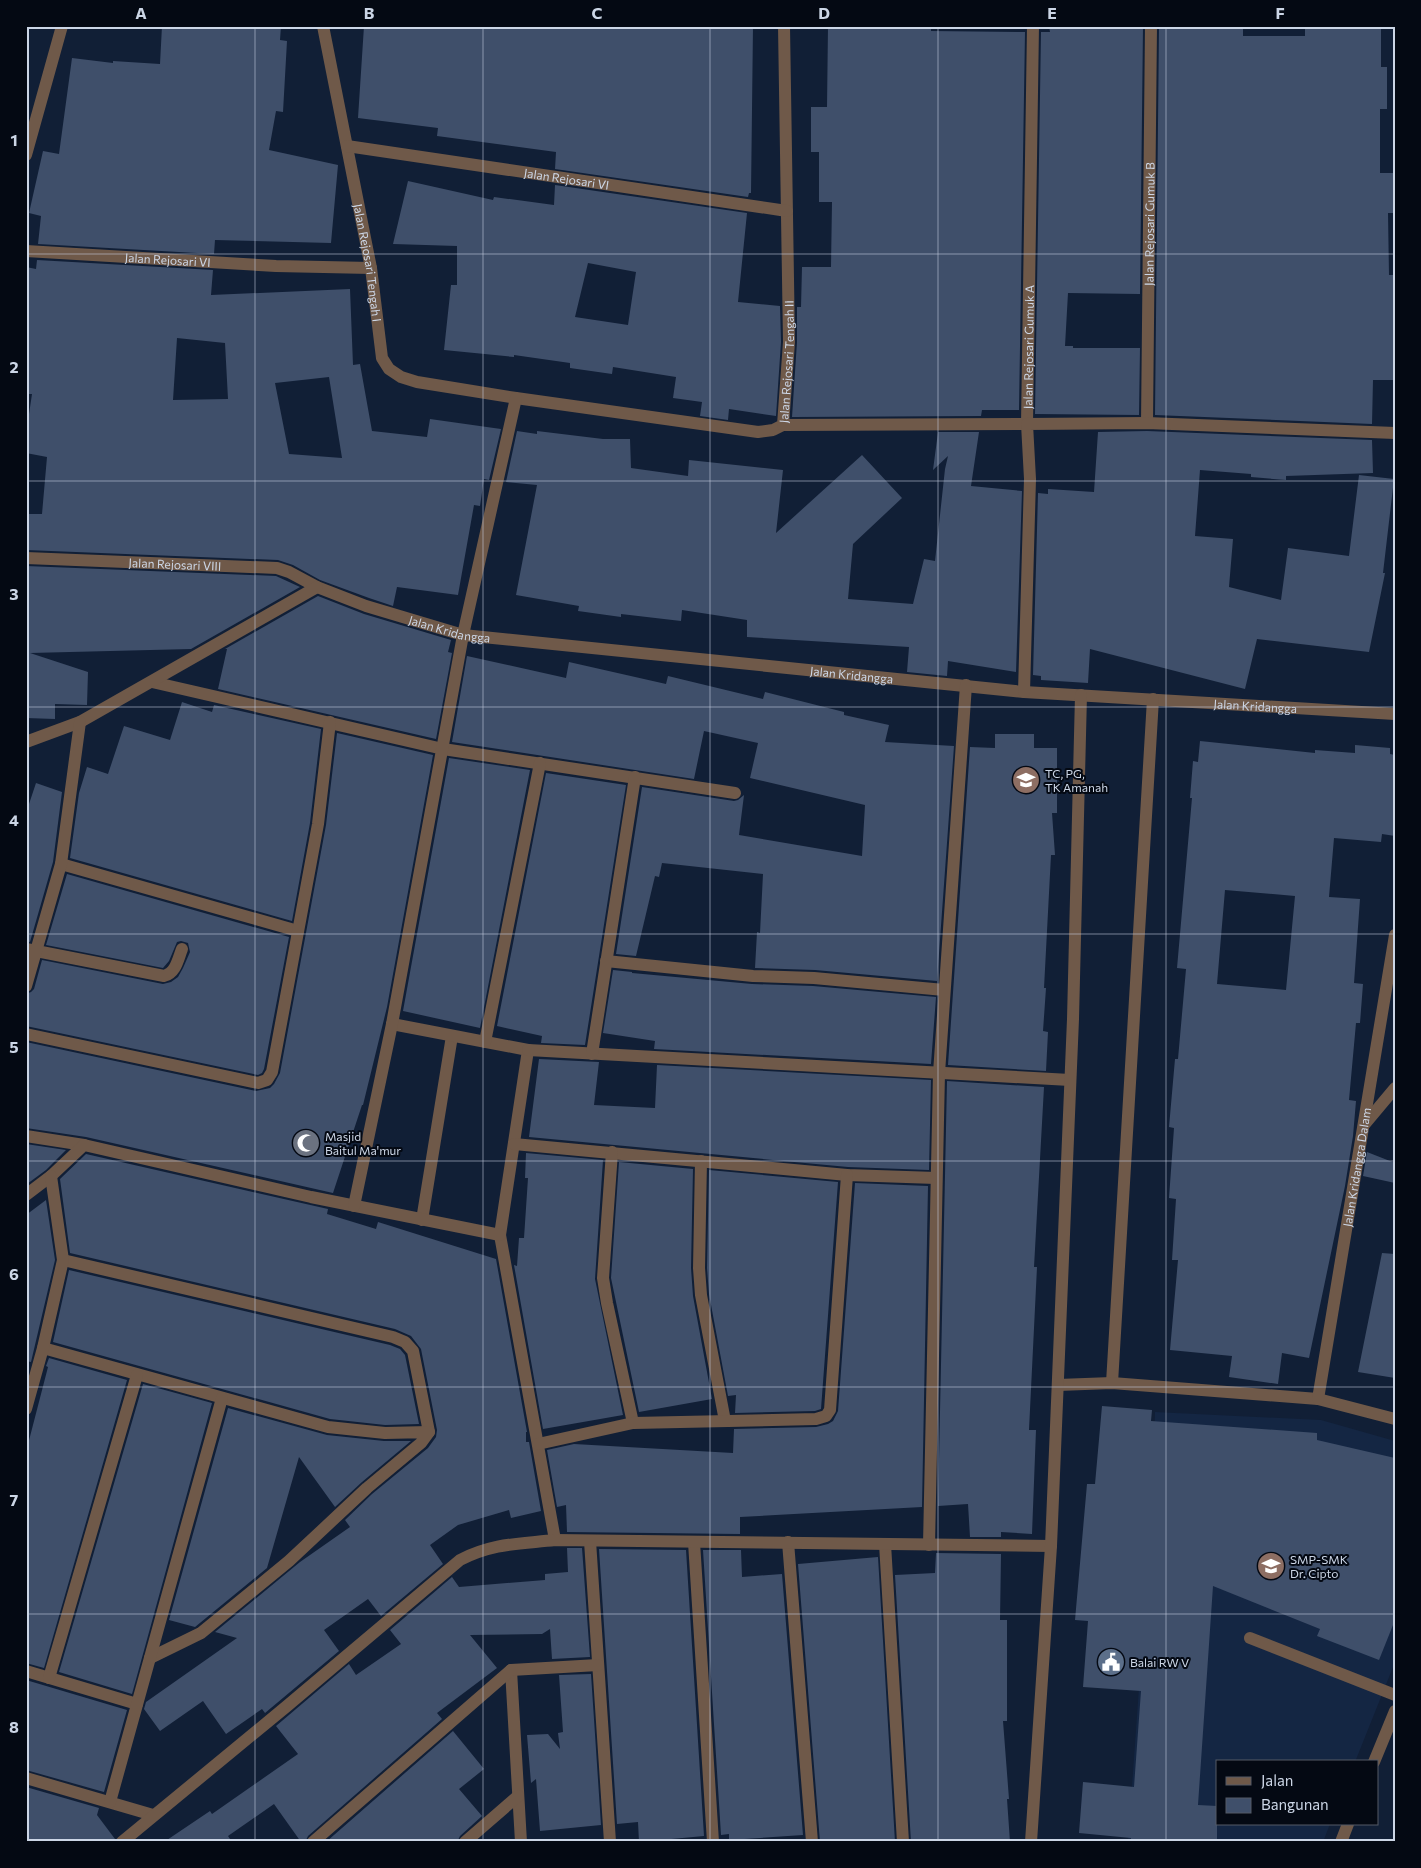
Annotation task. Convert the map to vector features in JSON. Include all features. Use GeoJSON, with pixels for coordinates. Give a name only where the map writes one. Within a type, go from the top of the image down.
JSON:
{"type":"FeatureCollection","features":[{"type":"Feature","properties":{"kind":"street"},"geometry":{"type":"LineString","coordinates":[[26,155],[62,26]]}},
{"type":"Feature","properties":{"kind":"street","name":"Jalan Rejosari Tengah I"},"geometry":{"type":"LineString","coordinates":[[323,26],[371,268],[382,358],[389,369],[401,377],[417,382],[516,398]]}},
{"type":"Feature","properties":{"kind":"street","name":"Jalan Rejosari Tengah II"},"geometry":{"type":"LineString","coordinates":[[516,398],[758,432],[773,430],[783,425],[789,342],[784,26]]}},
{"type":"Feature","properties":{"kind":"street","name":"Jalan Rejosari Gumuk A"},"geometry":{"type":"LineString","coordinates":[[783,425],[1027,424],[1033,26]]}},
{"type":"Feature","properties":{"kind":"street","name":"Jalan Rejosari Gumuk B"},"geometry":{"type":"LineString","coordinates":[[1147,423],[1151,26]]}},
{"type":"Feature","properties":{"kind":"street","name":"Jalan Rejosari VI"},"geometry":{"type":"LineString","coordinates":[[347,146],[787,211]]}},
{"type":"Feature","properties":{"kind":"street","name":"Jalan Rejosari VI"},"geometry":{"type":"LineString","coordinates":[[26,251],[276,266],[371,268]]}},
{"type":"Feature","properties":{"kind":"street"},"geometry":{"type":"LineString","coordinates":[[354,1206],[392,1024],[463,635],[516,398]]}},
{"type":"Feature","properties":{"kind":"street"},"geometry":{"type":"LineString","coordinates":[[1024,692],[1030,479],[1027,424],[1147,423],[1395,433]]}},
{"type":"Feature","properties":{"kind":"street","name":"Jalan Rejosari VIII"},"geometry":{"type":"LineString","coordinates":[[26,558],[277,568],[290,572],[318,587]]}},
{"type":"Feature","properties":{"kind":"street"},"geometry":{"type":"LineString","coordinates":[[26,742],[80,722],[318,587]]}},
{"type":"Feature","properties":{"kind":"street","name":"Jalan Kridangga"},"geometry":{"type":"LineString","coordinates":[[318,587],[366,606],[463,635],[1024,692],[1395,714]]}},
{"type":"Feature","properties":{"kind":"street"},"geometry":{"type":"LineString","coordinates":[[152,682],[443,749],[735,793]]}},
{"type":"Feature","properties":{"kind":"street"},"geometry":{"type":"LineString","coordinates":[[929,1545],[939,1073],[966,685]]}},
{"type":"Feature","properties":{"kind":"street"},"geometry":{"type":"LineString","coordinates":[[1031,1842],[1051,1546],[1070,1080],[1081,695]]}},
{"type":"Feature","properties":{"kind":"street"},"geometry":{"type":"LineString","coordinates":[[1112,1383],[1154,700]]}},
{"type":"Feature","properties":{"kind":"street"},"geometry":{"type":"LineString","coordinates":[[26,986],[31,950],[61,864],[80,722]]}},
{"type":"Feature","properties":{"kind":"street"},"geometry":{"type":"LineString","coordinates":[[26,1034],[258,1083],[267,1080],[272,1072],[318,824],[330,722]]}},
{"type":"Feature","properties":{"kind":"street"},"geometry":{"type":"LineString","coordinates":[[485,1042],[540,763]]}},
{"type":"Feature","properties":{"kind":"street"},"geometry":{"type":"LineString","coordinates":[[592,1054],[635,777]]}},
{"type":"Feature","properties":{"kind":"street"},"geometry":{"type":"LineString","coordinates":[[61,864],[298,931]]}},
{"type":"Feature","properties":{"kind":"street","name":"Jalan Kridangga Dalam"},"geometry":{"type":"LineString","coordinates":[[1318,1399],[1364,1125],[1391,982],[1395,935]]}},
{"type":"Feature","properties":{"kind":"street"},"geometry":{"type":"LineString","coordinates":[[31,950],[164,976],[169,975],[175,968],[182,949]]}},
{"type":"Feature","properties":{"kind":"street"},"geometry":{"type":"LineString","coordinates":[[606,962],[753,976],[814,978],[944,990]]}},
{"type":"Feature","properties":{"kind":"street"},"geometry":{"type":"LineString","coordinates":[[392,1024],[528,1050],[1070,1080]]}},
{"type":"Feature","properties":{"kind":"street"},"geometry":{"type":"LineString","coordinates":[[422,1220],[452,1036]]}},
{"type":"Feature","properties":{"kind":"street"},"geometry":{"type":"LineString","coordinates":[[528,1050],[500,1235],[556,1540]]}},
{"type":"Feature","properties":{"kind":"street"},"geometry":{"type":"LineString","coordinates":[[1364,1125],[1395,1088]]}},
{"type":"Feature","properties":{"kind":"street"},"geometry":{"type":"LineString","coordinates":[[26,1136],[84,1144],[354,1206],[500,1235]]}},
{"type":"Feature","properties":{"kind":"street"},"geometry":{"type":"LineString","coordinates":[[26,1195],[51,1176],[84,1144]]}},
{"type":"Feature","properties":{"kind":"street"},"geometry":{"type":"LineString","coordinates":[[514,1144],[847,1175],[936,1178]]}},
{"type":"Feature","properties":{"kind":"street"},"geometry":{"type":"LineString","coordinates":[[612,1152],[603,1278],[634,1423]]}},
{"type":"Feature","properties":{"kind":"street"},"geometry":{"type":"LineString","coordinates":[[701,1161],[699,1268],[701,1295],[725,1421]]}},
{"type":"Feature","properties":{"kind":"street"},"geometry":{"type":"LineString","coordinates":[[538,1444],[634,1423],[816,1419],[826,1416],[830,1410],[847,1175]]}},
{"type":"Feature","properties":{"kind":"street"},"geometry":{"type":"LineString","coordinates":[[26,1408],[43,1348],[63,1260],[51,1176]]}},
{"type":"Feature","properties":{"kind":"street"},"geometry":{"type":"LineString","coordinates":[[63,1260],[393,1337],[405,1342],[413,1351],[429,1432],[421,1443],[289,1561],[201,1633],[150,1658]]}},
{"type":"Feature","properties":{"kind":"street"},"geometry":{"type":"LineString","coordinates":[[43,1348],[328,1427],[386,1433],[429,1432]]}},
{"type":"Feature","properties":{"kind":"street"},"geometry":{"type":"LineString","coordinates":[[49,1678],[137,1375]]}},
{"type":"Feature","properties":{"kind":"street"},"geometry":{"type":"LineString","coordinates":[[1058,1385],[1112,1383],[1318,1399],[1395,1419]]}},
{"type":"Feature","properties":{"kind":"street"},"geometry":{"type":"LineString","coordinates":[[110,1802],[222,1398]]}},
{"type":"Feature","properties":{"kind":"street"},"geometry":{"type":"LineString","coordinates":[[122,1842],[460,1560],[479,1550],[494,1546],[556,1540],[1051,1546]]}},
{"type":"Feature","properties":{"kind":"street"},"geometry":{"type":"LineString","coordinates":[[590,1540],[610,1842]]}},
{"type":"Feature","properties":{"kind":"street"},"geometry":{"type":"LineString","coordinates":[[694,1542],[713,1842]]}},
{"type":"Feature","properties":{"kind":"street"},"geometry":{"type":"LineString","coordinates":[[788,1542],[812,1842]]}},
{"type":"Feature","properties":{"kind":"street"},"geometry":{"type":"LineString","coordinates":[[885,1544],[903,1842]]}},
{"type":"Feature","properties":{"kind":"street"},"geometry":{"type":"LineString","coordinates":[[1250,1638],[1395,1695]]}},
{"type":"Feature","properties":{"kind":"street"},"geometry":{"type":"LineString","coordinates":[[313,1842],[511,1670],[598,1664]]}},
{"type":"Feature","properties":{"kind":"street"},"geometry":{"type":"LineString","coordinates":[[511,1670],[521,1842]]}},
{"type":"Feature","properties":{"kind":"street"},"geometry":{"type":"LineString","coordinates":[[26,1671],[137,1704]]}},
{"type":"Feature","properties":{"kind":"street"},"geometry":{"type":"LineString","coordinates":[[1375,1760],[1395,1711]]}},
{"type":"Feature","properties":{"kind":"street"},"geometry":{"type":"LineString","coordinates":[[26,1778],[153,1815]]}},
{"type":"Feature","properties":{"kind":"street"},"geometry":{"type":"LineString","coordinates":[[465,1842],[518,1796]]}},
{"type":"Feature","properties":{"kind":"street"},"geometry":{"type":"LineString","coordinates":[[1341,1842],[1347,1826]]}},
{"type":"Feature","properties":{"kind":"shaded area","name":"SMP-SMK Dr. Cipto"},"geometry":{"type":"Polygon","coordinates":[[[1155,1412],[1321,1420],[1395,1441],[1395,1662],[1356,1760],[1216,1760],[1216,1826],[1329,1826],[1323,1842],[1128,1842],[1153,1491],[1155,1412]]]}},
{"type":"Feature","properties":{"kind":"building"},"geometry":{"type":"Polygon","coordinates":[[[162,26],[281,26],[280,40],[287,41],[283,112],[276,111],[269,150],[338,165],[331,243],[215,240],[214,254],[38,244],[41,216],[29,213],[43,151],[59,154],[72,58],[113,63],[113,61],[160,64],[162,26]]]}},
{"type":"Feature","properties":{"kind":"building"},"geometry":{"type":"Polygon","coordinates":[[[364,26],[753,26],[751,193],[749,193],[748,197],[555,169],[556,152],[437,136],[438,128],[358,118],[364,26]]]}},
{"type":"Feature","properties":{"kind":"building"},"geometry":{"type":"Polygon","coordinates":[[[828,26],[931,26],[931,31],[1025,32],[1019,410],[982,410],[981,416],[792,417],[797,342],[797,307],[801,307],[802,267],[831,267],[832,202],[819,202],[819,152],[811,152],[811,107],[827,107],[828,26]]]}},
{"type":"Feature","properties":{"kind":"building"},"geometry":{"type":"Polygon","coordinates":[[[1049,26],[1143,26],[1140,294],[1068,293],[1065,346],[1073,346],[1073,348],[1140,348],[1139,415],[1035,414],[1041,32],[1050,32],[1049,26]]]}},
{"type":"Feature","properties":{"kind":"building"},"geometry":{"type":"Polygon","coordinates":[[[1159,26],[1243,26],[1243,36],[1305,36],[1305,26],[1381,26],[1381,67],[1387,67],[1387,109],[1380,109],[1380,173],[1393,173],[1393,213],[1388,213],[1389,275],[1395,275],[1395,380],[1373,380],[1372,424],[1155,415],[1159,26]]]}},
{"type":"Feature","properties":{"kind":"building"},"geometry":{"type":"Polygon","coordinates":[[[408,181],[493,200],[494,197],[554,205],[555,185],[747,213],[738,302],[780,306],[781,342],[776,416],[729,409],[728,420],[700,416],[702,402],[673,398],[676,377],[613,367],[612,374],[570,368],[570,363],[514,355],[514,357],[444,350],[451,285],[457,285],[457,246],[393,244],[408,181]],[[588,263],[575,317],[628,325],[636,272],[588,263]]]}},
{"type":"Feature","properties":{"kind":"building"},"geometry":{"type":"Polygon","coordinates":[[[37,260],[213,270],[211,295],[350,289],[353,365],[360,364],[372,431],[427,437],[430,419],[501,429],[489,480],[484,479],[480,506],[474,505],[458,595],[397,587],[393,606],[320,580],[293,565],[278,560],[26,550],[26,514],[42,514],[47,457],[26,453],[26,434],[32,394],[26,394],[26,267],[36,269],[37,260]],[[177,338],[173,400],[228,399],[225,343],[177,338]],[[329,377],[275,383],[289,454],[342,458],[329,377]]]}},
{"type":"Feature","properties":{"kind":"building"},"geometry":{"type":"Polygon","coordinates":[[[517,431],[537,434],[537,431],[603,439],[630,439],[631,468],[688,476],[689,460],[783,470],[776,533],[862,455],[902,498],[853,544],[848,599],[913,604],[924,559],[935,561],[948,456],[933,470],[938,432],[979,432],[971,486],[1022,491],[1016,672],[948,661],[947,676],[907,672],[909,647],[747,637],[747,620],[682,610],[681,621],[621,614],[621,617],[578,611],[579,606],[516,595],[537,485],[506,482],[517,431]]]}},
{"type":"Feature","properties":{"kind":"building"},"geometry":{"type":"Polygon","coordinates":[[[1147,431],[1372,440],[1373,473],[1286,476],[1286,480],[1251,477],[1251,474],[1200,470],[1195,536],[1233,539],[1229,587],[1281,600],[1288,548],[1349,556],[1359,475],[1394,479],[1383,573],[1385,573],[1369,652],[1257,639],[1245,689],[1090,649],[1088,683],[1041,680],[1041,676],[1033,675],[1038,493],[1048,494],[1048,489],[1094,492],[1098,432],[1147,431]]]}},
{"type":"Feature","properties":{"kind":"building"},"geometry":{"type":"Polygon","coordinates":[[[26,566],[276,576],[300,587],[191,649],[30,653],[88,672],[87,705],[55,704],[55,719],[26,718],[26,566]]]}},
{"type":"Feature","properties":{"kind":"building"},"geometry":{"type":"Polygon","coordinates":[[[318,596],[364,614],[451,640],[448,652],[452,653],[436,739],[218,689],[227,649],[225,649],[318,596]]]}},
{"type":"Feature","properties":{"kind":"building"},"geometry":{"type":"Polygon","coordinates":[[[467,656],[566,678],[569,662],[666,684],[668,676],[763,699],[765,692],[844,712],[844,715],[889,725],[885,742],[954,746],[937,981],[815,970],[755,968],[757,932],[760,933],[763,874],[662,863],[659,877],[655,876],[636,956],[616,954],[642,787],[734,801],[744,795],[739,835],[862,856],[865,805],[750,778],[758,743],[704,731],[694,779],[452,742],[467,656]]]}},
{"type":"Feature","properties":{"kind":"building"},"geometry":{"type":"Polygon","coordinates":[[[182,702],[212,712],[214,705],[321,729],[310,823],[292,921],[70,858],[79,793],[87,767],[108,774],[124,726],[170,740],[182,702]]]}},
{"type":"Feature","properties":{"kind":"building"},"geometry":{"type":"Polygon","coordinates":[[[337,733],[433,755],[387,1007],[363,1105],[333,1193],[86,1137],[26,1128],[26,1042],[256,1091],[270,1088],[274,1084],[280,1073],[326,825],[337,733]]]}},
{"type":"Feature","properties":{"kind":"building"},"geometry":{"type":"Polygon","coordinates":[[[995,734],[1034,734],[1034,748],[1057,748],[1057,813],[1052,813],[1055,855],[1051,855],[1044,988],[1046,988],[1043,1031],[1048,1032],[1046,1071],[948,1065],[970,747],[995,748],[995,734]]]}},
{"type":"Feature","properties":{"kind":"building"},"geometry":{"type":"Polygon","coordinates":[[[1200,741],[1315,753],[1315,750],[1355,753],[1355,745],[1390,748],[1390,754],[1395,755],[1395,836],[1382,834],[1381,842],[1334,838],[1329,897],[1360,899],[1354,983],[1363,984],[1360,1023],[1356,1023],[1349,1100],[1356,1101],[1353,1136],[1345,1186],[1309,1358],[1282,1353],[1278,1384],[1229,1377],[1232,1356],[1170,1350],[1178,1260],[1172,1260],[1176,1199],[1169,1198],[1174,1128],[1169,1127],[1175,1059],[1178,1059],[1186,969],[1177,968],[1192,798],[1190,798],[1193,761],[1198,762],[1200,741]],[[1225,890],[1217,984],[1286,990],[1295,896],[1225,890]]]}},
{"type":"Feature","properties":{"kind":"building"},"geometry":{"type":"Polygon","coordinates":[[[449,758],[530,770],[480,1028],[403,1011],[449,758]]]}},
{"type":"Feature","properties":{"kind":"building"},"geometry":{"type":"Polygon","coordinates":[[[546,773],[626,785],[585,1045],[541,1043],[542,1036],[497,1026],[546,773]]]}},
{"type":"Feature","properties":{"kind":"building"},"geometry":{"type":"Polygon","coordinates":[[[36,783],[62,792],[53,862],[30,942],[26,941],[26,813],[36,783]]]}},
{"type":"Feature","properties":{"kind":"building"},"geometry":{"type":"Polygon","coordinates":[[[67,874],[289,937],[262,1073],[258,1075],[26,1026],[26,994],[34,989],[42,960],[163,984],[171,982],[178,977],[190,952],[188,943],[177,942],[169,961],[163,968],[46,945],[67,874]]]}},
{"type":"Feature","properties":{"kind":"building"},"geometry":{"type":"Polygon","coordinates":[[[613,970],[752,984],[813,986],[936,997],[931,1064],[654,1049],[655,1041],[603,1033],[613,970]]]}},
{"type":"Feature","properties":{"kind":"building"},"geometry":{"type":"Polygon","coordinates":[[[539,1059],[599,1062],[594,1105],[655,1108],[657,1065],[931,1080],[929,1170],[848,1167],[529,1137],[539,1059]]]}},
{"type":"Feature","properties":{"kind":"building"},"geometry":{"type":"Polygon","coordinates":[[[947,1081],[1044,1087],[1034,1267],[1037,1267],[1029,1430],[1036,1430],[1032,1534],[1001,1532],[1001,1537],[970,1537],[968,1504],[938,1506],[947,1081]]]}},
{"type":"Feature","properties":{"kind":"building"},"geometry":{"type":"Polygon","coordinates":[[[26,1144],[66,1150],[46,1170],[27,1184],[26,1144]]]}},
{"type":"Feature","properties":{"kind":"building"},"geometry":{"type":"Polygon","coordinates":[[[1367,1152],[1395,1163],[1395,1183],[1363,1176],[1367,1152]]]}},
{"type":"Feature","properties":{"kind":"building"},"geometry":{"type":"Polygon","coordinates":[[[526,1153],[603,1160],[595,1279],[623,1415],[543,1429],[514,1265],[517,1266],[519,1238],[524,1238],[528,1178],[525,1178],[526,1153]]]}},
{"type":"Feature","properties":{"kind":"building"},"geometry":{"type":"Polygon","coordinates":[[[86,1154],[328,1209],[327,1214],[376,1229],[378,1222],[496,1259],[527,1432],[526,1442],[529,1442],[541,1511],[511,1518],[509,1510],[458,1525],[430,1545],[443,1564],[381,1616],[368,1599],[324,1630],[339,1651],[265,1713],[262,1709],[226,1734],[203,1701],[160,1731],[144,1709],[146,1702],[237,1638],[215,1632],[300,1562],[350,1527],[345,1520],[372,1494],[428,1448],[436,1437],[437,1430],[421,1349],[411,1336],[395,1329],[70,1253],[60,1179],[86,1154]]]}},
{"type":"Feature","properties":{"kind":"building"},"geometry":{"type":"Polygon","coordinates":[[[619,1162],[693,1169],[691,1268],[693,1296],[712,1399],[639,1412],[611,1278],[619,1162]]]}},
{"type":"Feature","properties":{"kind":"building"},"geometry":{"type":"Polygon","coordinates":[[[709,1170],[838,1182],[821,1409],[815,1411],[735,1413],[736,1395],[728,1396],[709,1294],[707,1268],[709,1170]]]}},
{"type":"Feature","properties":{"kind":"building"},"geometry":{"type":"Polygon","coordinates":[[[855,1183],[928,1186],[922,1507],[740,1517],[740,1534],[567,1532],[566,1505],[557,1507],[547,1450],[574,1444],[733,1453],[734,1429],[816,1427],[833,1421],[838,1411],[855,1183]]]}},
{"type":"Feature","properties":{"kind":"building"},"geometry":{"type":"Polygon","coordinates":[[[46,1200],[55,1260],[31,1362],[26,1361],[26,1215],[46,1200]]]}},
{"type":"Feature","properties":{"kind":"building"},"geometry":{"type":"Polygon","coordinates":[[[1382,1253],[1395,1254],[1395,1378],[1358,1372],[1382,1253]]]}},
{"type":"Feature","properties":{"kind":"building"},"geometry":{"type":"Polygon","coordinates":[[[69,1270],[390,1345],[400,1349],[405,1355],[419,1424],[385,1425],[330,1419],[53,1342],[69,1270]]]}},
{"type":"Feature","properties":{"kind":"building"},"geometry":{"type":"Polygon","coordinates":[[[49,1358],[127,1380],[44,1668],[26,1663],[26,1452],[49,1358]]]}},
{"type":"Feature","properties":{"kind":"building"},"geometry":{"type":"Polygon","coordinates":[[[143,1384],[212,1403],[132,1694],[59,1672],[143,1384]]]}},
{"type":"Feature","properties":{"kind":"building","name":"SMP-SMK Dr. Cipto"},"geometry":{"type":"Polygon","coordinates":[[[1102,1406],[1152,1410],[1151,1421],[1317,1433],[1317,1440],[1395,1458],[1395,1620],[1379,1660],[1317,1636],[1320,1629],[1213,1586],[1198,1805],[1216,1806],[1217,1842],[1131,1842],[1131,1838],[1079,1833],[1083,1782],[1134,1787],[1141,1691],[1083,1687],[1088,1621],[1075,1620],[1087,1484],[1095,1484],[1102,1406]]]}},
{"type":"Feature","properties":{"kind":"building"},"geometry":{"type":"Polygon","coordinates":[[[228,1408],[327,1435],[384,1441],[411,1441],[335,1507],[299,1457],[267,1568],[195,1627],[169,1620],[228,1408]]]}},
{"type":"Feature","properties":{"kind":"building"},"geometry":{"type":"Polygon","coordinates":[[[567,1548],[582,1548],[590,1657],[552,1659],[550,1629],[542,1634],[470,1635],[497,1668],[437,1713],[442,1719],[308,1836],[305,1842],[301,1842],[274,1804],[228,1836],[232,1842],[164,1842],[210,1811],[212,1814],[298,1754],[276,1726],[349,1664],[356,1675],[401,1644],[390,1630],[452,1577],[459,1587],[545,1580],[545,1574],[568,1572],[567,1548]]]}},
{"type":"Feature","properties":{"kind":"building"},"geometry":{"type":"Polygon","coordinates":[[[599,1549],[686,1550],[704,1836],[639,1842],[638,1822],[617,1824],[599,1549]]]}},
{"type":"Feature","properties":{"kind":"building"},"geometry":{"type":"Polygon","coordinates":[[[703,1550],[741,1550],[742,1577],[782,1574],[803,1835],[729,1840],[729,1834],[721,1835],[703,1550]]]}},
{"type":"Feature","properties":{"kind":"building"},"geometry":{"type":"Polygon","coordinates":[[[936,1553],[1001,1554],[1000,1620],[1007,1620],[1007,1721],[1003,1721],[1010,1842],[911,1842],[895,1575],[935,1573],[936,1553]]]}},
{"type":"Feature","properties":{"kind":"building"},"geometry":{"type":"Polygon","coordinates":[[[878,1557],[895,1842],[820,1842],[798,1564],[878,1557]]]}},
{"type":"Feature","properties":{"kind":"building"},"geometry":{"type":"Polygon","coordinates":[[[591,1674],[601,1825],[540,1831],[536,1779],[531,1783],[527,1735],[548,1734],[560,1749],[558,1733],[563,1732],[559,1675],[591,1674]]]}},
{"type":"Feature","properties":{"kind":"building"},"geometry":{"type":"Polygon","coordinates":[[[26,1680],[127,1710],[104,1792],[26,1770],[26,1680]]]}},
{"type":"Feature","properties":{"kind":"building"},"geometry":{"type":"Polygon","coordinates":[[[453,1731],[484,1769],[459,1789],[482,1816],[460,1836],[457,1842],[326,1842],[453,1731]]]}},
{"type":"Feature","properties":{"kind":"building"},"geometry":{"type":"Polygon","coordinates":[[[26,1787],[99,1808],[97,1815],[115,1839],[114,1842],[26,1842],[26,1787]]]}},
{"type":"Feature","properties":{"kind":"place","name":"TC, PG, TK Amanah"},"geometry":{"type":"Point","coordinates":[1026,780]}},
{"type":"Feature","properties":{"kind":"place","name":"Masjid Baitul Ma'mur"},"geometry":{"type":"Point","coordinates":[306,1143]}},
{"type":"Feature","properties":{"kind":"place","name":"SMP-SMK Dr. Cipto"},"geometry":{"type":"Point","coordinates":[1271,1566]}},
{"type":"Feature","properties":{"kind":"place","name":"Balai RW V"},"geometry":{"type":"Point","coordinates":[1111,1662]}}]}
